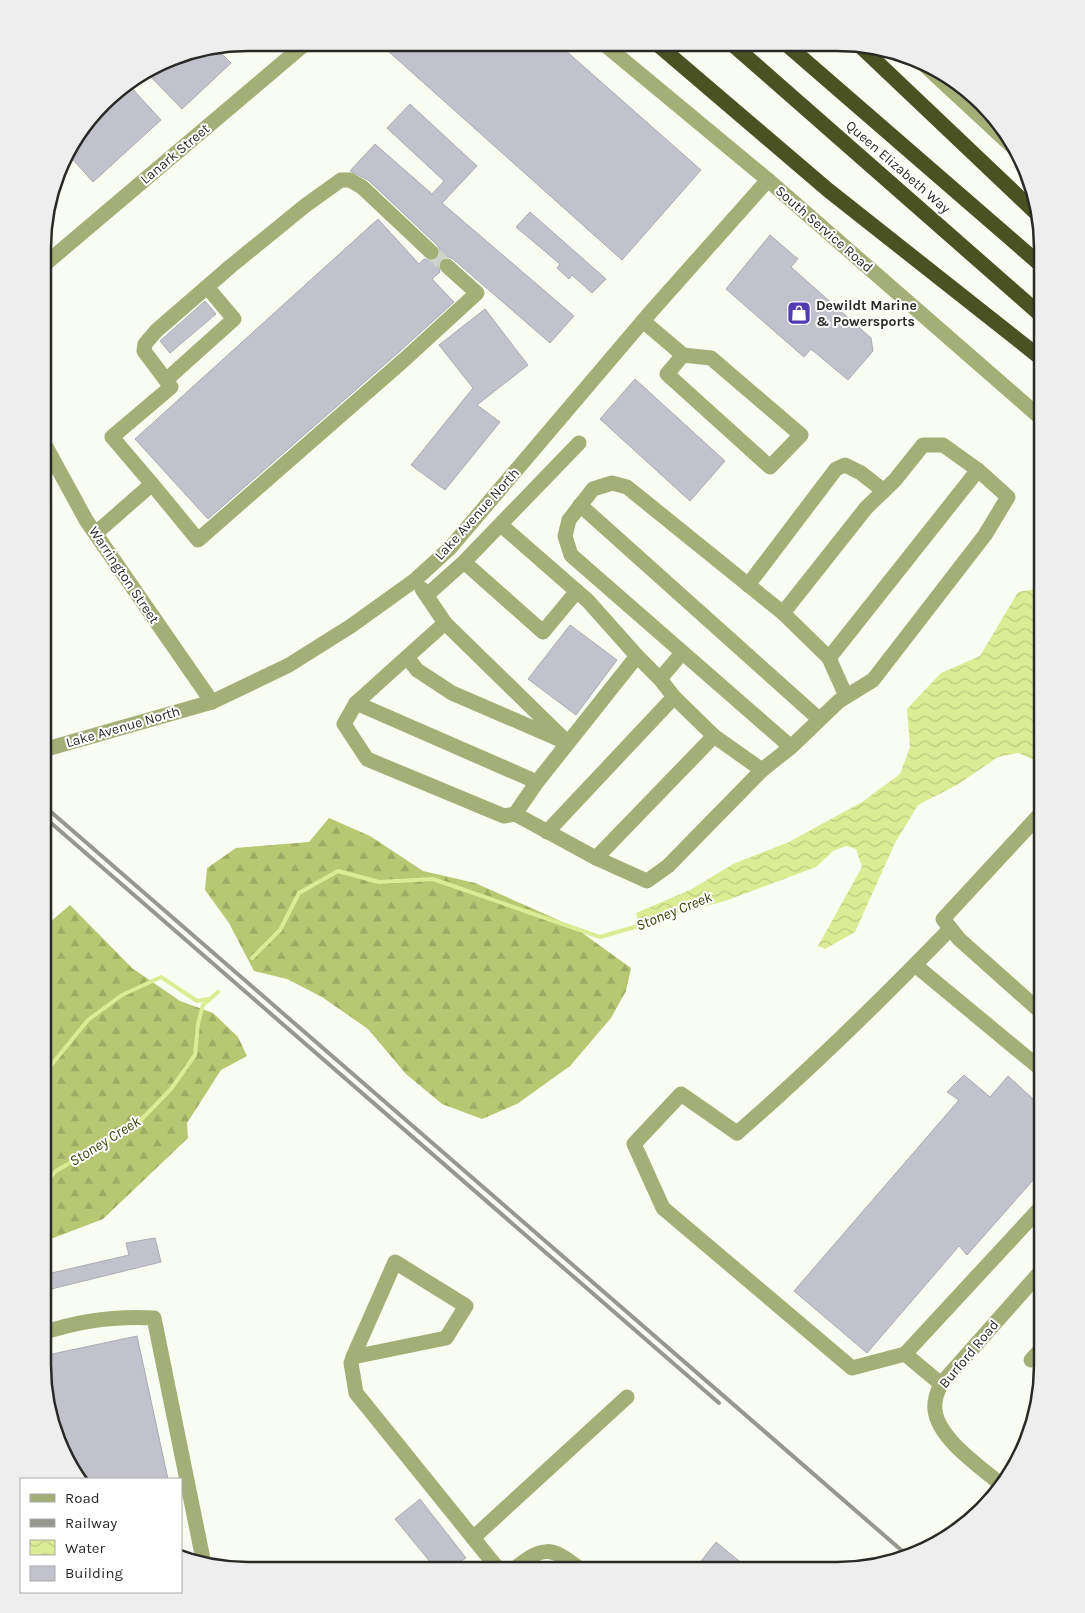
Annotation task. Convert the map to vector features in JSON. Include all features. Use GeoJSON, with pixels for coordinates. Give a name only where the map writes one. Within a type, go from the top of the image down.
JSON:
{"type":"FeatureCollection","features":[{"type":"Feature","properties":{"kind":"highway"},"geometry":{"type":"LineString","coordinates":[[665,51],[828,190],[1034,353]]}},
{"type":"Feature","properties":{"kind":"highway","name":"Queen Elizabeth Way"},"geometry":{"type":"LineString","coordinates":[[740,51],[1034,309]]}},
{"type":"Feature","properties":{"kind":"highway","name":"Queen Elizabeth Way"},"geometry":{"type":"LineString","coordinates":[[794,51],[1034,259]]}},
{"type":"Feature","properties":{"kind":"highway"},"geometry":{"type":"LineString","coordinates":[[868,54],[1029,207]]}},
{"type":"Feature","properties":{"kind":"street","name":"Lanark Street"},"geometry":{"type":"LineString","coordinates":[[51,259],[297,51]]}},
{"type":"Feature","properties":{"kind":"street","name":"South Service Road"},"geometry":{"type":"LineString","coordinates":[[612,51],[768,180],[1034,411]]}},
{"type":"Feature","properties":{"kind":"street"},"geometry":{"type":"LineString","coordinates":[[943,82],[994,130]]}},
{"type":"Feature","properties":{"kind":"street"},"geometry":{"type":"LineString","coordinates":[[432,252],[362,187],[350,180],[341,180],[298,211],[207,287],[156,331],[145,344],[144,350],[171,387],[112,437],[198,540],[405,359],[477,293],[447,266]]}},
{"type":"Feature","properties":{"kind":"street","name":"Lake Avenue North"},"geometry":{"type":"LineString","coordinates":[[51,748],[212,702],[289,665],[351,626],[415,580],[450,548],[643,321],[768,180]]}},
{"type":"Feature","properties":{"kind":"street"},"geometry":{"type":"LineString","coordinates":[[166,380],[234,319],[207,287]]}},
{"type":"Feature","properties":{"kind":"street"},"geometry":{"type":"LineString","coordinates":[[643,321],[683,355],[711,358],[800,435],[770,466],[667,374],[683,355]]}},
{"type":"Feature","properties":{"kind":"street"},"geometry":{"type":"LineString","coordinates":[[427,595],[464,562],[516,510],[579,442]]}},
{"type":"Feature","properties":{"kind":"street"},"geometry":{"type":"LineString","coordinates":[[444,622],[356,703],[344,724],[367,759],[504,816],[515,814],[596,858],[647,881],[668,866],[762,770],[791,747],[838,701],[873,680],[986,535],[1008,497],[978,470],[944,445],[923,445],[895,480],[866,508],[783,613]]}},
{"type":"Feature","properties":{"kind":"street","name":"Warrington Street"},"geometry":{"type":"LineString","coordinates":[[51,456],[86,520],[212,702]]}},
{"type":"Feature","properties":{"kind":"street"},"geometry":{"type":"LineString","coordinates":[[748,585],[836,469],[845,465],[862,473],[884,491]]}},
{"type":"Feature","properties":{"kind":"street"},"geometry":{"type":"LineString","coordinates":[[830,658],[978,470]]}},
{"type":"Feature","properties":{"kind":"street"},"geometry":{"type":"LineString","coordinates":[[516,471],[536,488]]}},
{"type":"Feature","properties":{"kind":"street"},"geometry":{"type":"LineString","coordinates":[[791,747],[570,556],[565,536],[569,520],[593,489],[612,483],[627,487],[783,613],[830,658],[846,696]]}},
{"type":"Feature","properties":{"kind":"street"},"geometry":{"type":"LineString","coordinates":[[96,533],[152,484]]}},
{"type":"Feature","properties":{"kind":"street"},"geometry":{"type":"LineString","coordinates":[[499,491],[516,510]]}},
{"type":"Feature","properties":{"kind":"street"},"geometry":{"type":"LineString","coordinates":[[580,505],[819,720]]}},
{"type":"Feature","properties":{"kind":"street"},"geometry":{"type":"LineString","coordinates":[[501,525],[588,600],[674,697],[714,736],[762,770]]}},
{"type":"Feature","properties":{"kind":"street"},"geometry":{"type":"LineString","coordinates":[[464,562],[543,632],[578,592]]}},
{"type":"Feature","properties":{"kind":"street"},"geometry":{"type":"LineString","coordinates":[[415,580],[444,622],[568,743]]}},
{"type":"Feature","properties":{"kind":"street"},"geometry":{"type":"LineString","coordinates":[[660,679],[682,653]]}},
{"type":"Feature","properties":{"kind":"street"},"geometry":{"type":"LineString","coordinates":[[515,814],[537,782],[637,656]]}},
{"type":"Feature","properties":{"kind":"street"},"geometry":{"type":"LineString","coordinates":[[407,657],[417,670],[452,693],[568,743]]}},
{"type":"Feature","properties":{"kind":"street"},"geometry":{"type":"LineString","coordinates":[[547,832],[674,697]]}},
{"type":"Feature","properties":{"kind":"street"},"geometry":{"type":"LineString","coordinates":[[356,703],[537,782]]}},
{"type":"Feature","properties":{"kind":"street"},"geometry":{"type":"LineString","coordinates":[[596,858],[714,736]]}},
{"type":"Feature","properties":{"kind":"street"},"geometry":{"type":"LineString","coordinates":[[1034,821],[943,919],[959,939],[1034,1006]]}},
{"type":"Feature","properties":{"kind":"street"},"geometry":{"type":"LineString","coordinates":[[950,928],[916,964],[769,1106],[737,1133],[681,1094],[634,1144],[663,1208],[852,1368],[905,1354],[1034,1215]]}},
{"type":"Feature","properties":{"kind":"street"},"geometry":{"type":"LineString","coordinates":[[916,964],[1034,1063]]}},
{"type":"Feature","properties":{"kind":"street"},"geometry":{"type":"LineString","coordinates":[[354,1357],[446,1338],[466,1306],[395,1262],[351,1363],[356,1393],[493,1562]]}},
{"type":"Feature","properties":{"kind":"street","name":"Burford Road"},"geometry":{"type":"LineString","coordinates":[[996,1480],[961,1450],[942,1429],[935,1412],[935,1397],[941,1384],[1034,1279]]}},
{"type":"Feature","properties":{"kind":"street"},"geometry":{"type":"LineString","coordinates":[[51,1331],[64,1326],[129,1316],[154,1318],[202,1556]]}},
{"type":"Feature","properties":{"kind":"street"},"geometry":{"type":"LineString","coordinates":[[905,1354],[941,1384]]}},
{"type":"Feature","properties":{"kind":"street"},"geometry":{"type":"LineString","coordinates":[[1031,1360],[1034,1357]]}},
{"type":"Feature","properties":{"kind":"street"},"geometry":{"type":"LineString","coordinates":[[474,1538],[627,1397]]}},
{"type":"Feature","properties":{"kind":"street"},"geometry":{"type":"LineString","coordinates":[[522,1562],[533,1554],[548,1552],[560,1555],[569,1562]]}},
{"type":"Feature","properties":{"kind":"green space"},"geometry":{"type":"Polygon","coordinates":[[[329,818],[370,836],[423,871],[475,883],[574,927],[631,968],[626,991],[611,1018],[570,1066],[517,1104],[482,1119],[442,1104],[406,1074],[368,1029],[322,997],[287,979],[254,971],[229,923],[205,890],[207,868],[236,848],[309,842],[329,818]]]}},
{"type":"Feature","properties":{"kind":"green space"},"geometry":{"type":"Polygon","coordinates":[[[70,905],[132,968],[180,1001],[213,1013],[238,1037],[247,1056],[221,1070],[187,1123],[188,1138],[103,1219],[51,1239],[51,921],[70,905]]]}},
{"type":"Feature","properties":{"kind":"water"},"geometry":{"type":"Polygon","coordinates":[[[1034,589],[1034,760],[1018,753],[998,757],[957,785],[918,805],[895,843],[855,932],[825,949],[818,946],[862,867],[856,849],[846,846],[833,851],[816,867],[725,901],[676,914],[662,923],[639,926],[636,913],[690,890],[733,864],[789,842],[862,802],[900,774],[910,747],[907,709],[941,673],[980,656],[1018,592],[1034,589]]]}},
{"type":"Feature","properties":{"kind":"building"},"geometry":{"type":"Polygon","coordinates":[[[388,51],[566,51],[701,170],[622,260],[388,51]]]}},
{"type":"Feature","properties":{"kind":"building"},"geometry":{"type":"Polygon","coordinates":[[[221,53],[231,63],[182,109],[151,77],[173,66],[197,58],[221,53]]]}},
{"type":"Feature","properties":{"kind":"building"},"geometry":{"type":"Polygon","coordinates":[[[132,89],[161,120],[93,182],[73,159],[84,139],[100,118],[132,89]]]}},
{"type":"Feature","properties":{"kind":"building"},"geometry":{"type":"Polygon","coordinates":[[[410,104],[477,166],[442,203],[574,316],[550,343],[453,259],[444,257],[438,264],[440,272],[432,279],[454,302],[208,519],[135,439],[378,219],[419,264],[424,259],[433,261],[438,258],[440,250],[437,245],[368,180],[350,171],[375,144],[432,194],[444,181],[387,128],[410,104]]]}},
{"type":"Feature","properties":{"kind":"building"},"geometry":{"type":"Polygon","coordinates":[[[530,212],[606,279],[592,293],[572,275],[569,279],[557,268],[560,264],[516,227],[530,212]]]}},
{"type":"Feature","properties":{"kind":"building","name":"Dewildt Marine & Powersports"},"geometry":{"type":"Polygon","coordinates":[[[770,235],[798,259],[791,267],[871,338],[873,351],[848,380],[811,349],[804,357],[726,289],[770,235]]]}},
{"type":"Feature","properties":{"kind":"building"},"geometry":{"type":"Polygon","coordinates":[[[205,301],[216,314],[170,353],[160,341],[205,301]]]}},
{"type":"Feature","properties":{"kind":"building"},"geometry":{"type":"Polygon","coordinates":[[[485,309],[528,365],[477,405],[500,422],[445,490],[411,465],[473,388],[439,345],[485,309]]]}},
{"type":"Feature","properties":{"kind":"building"},"geometry":{"type":"Polygon","coordinates":[[[635,379],[725,461],[690,501],[600,419],[635,379]]]}},
{"type":"Feature","properties":{"kind":"building"},"geometry":{"type":"Polygon","coordinates":[[[570,625],[617,660],[576,715],[528,679],[570,625]]]}},
{"type":"Feature","properties":{"kind":"building"},"geometry":{"type":"Polygon","coordinates":[[[964,1075],[990,1097],[1008,1076],[1034,1100],[1034,1179],[967,1255],[959,1246],[867,1353],[794,1291],[959,1100],[947,1092],[964,1075]]]}},
{"type":"Feature","properties":{"kind":"building"},"geometry":{"type":"Polygon","coordinates":[[[155,1238],[161,1262],[51,1289],[51,1273],[129,1255],[126,1243],[155,1238]]]}},
{"type":"Feature","properties":{"kind":"building"},"geometry":{"type":"Polygon","coordinates":[[[137,1336],[168,1478],[87,1478],[66,1440],[58,1416],[53,1391],[51,1354],[137,1336]]]}},
{"type":"Feature","properties":{"kind":"building"},"geometry":{"type":"Polygon","coordinates":[[[420,1499],[466,1558],[460,1562],[430,1562],[395,1519],[420,1499]]]}},
{"type":"Feature","properties":{"kind":"building"},"geometry":{"type":"Polygon","coordinates":[[[716,1542],[740,1562],[700,1562],[716,1542]]]}},
{"type":"Feature","properties":{"kind":"waterway","name":"Stoney Creek"},"geometry":{"type":"LineString","coordinates":[[252,958],[280,930],[299,893],[338,871],[379,882],[433,879],[600,937],[642,925]]}},
{"type":"Feature","properties":{"kind":"waterway"},"geometry":{"type":"LineString","coordinates":[[51,1065],[88,1020],[122,995],[161,977],[197,1001],[208,999]]}},
{"type":"Feature","properties":{"kind":"waterway","name":"Stoney Creek"},"geometry":{"type":"LineString","coordinates":[[51,1176],[56,1171],[137,1124],[171,1089],[195,1055],[198,1024],[203,1005],[218,992]]}},
{"type":"Feature","properties":{"kind":"tunnel"},"geometry":{"type":"LineString","coordinates":[[431,252],[447,266]]}},
{"type":"Feature","properties":{"kind":"railway"},"geometry":{"type":"LineString","coordinates":[[51,812],[902,1550]]}},
{"type":"Feature","properties":{"kind":"railway"},"geometry":{"type":"LineString","coordinates":[[51,823],[719,1403]]}},
{"type":"Feature","properties":{"kind":"place","name":"Dewildt Marine & Powersports"},"geometry":{"type":"Point","coordinates":[799,313]}}]}
